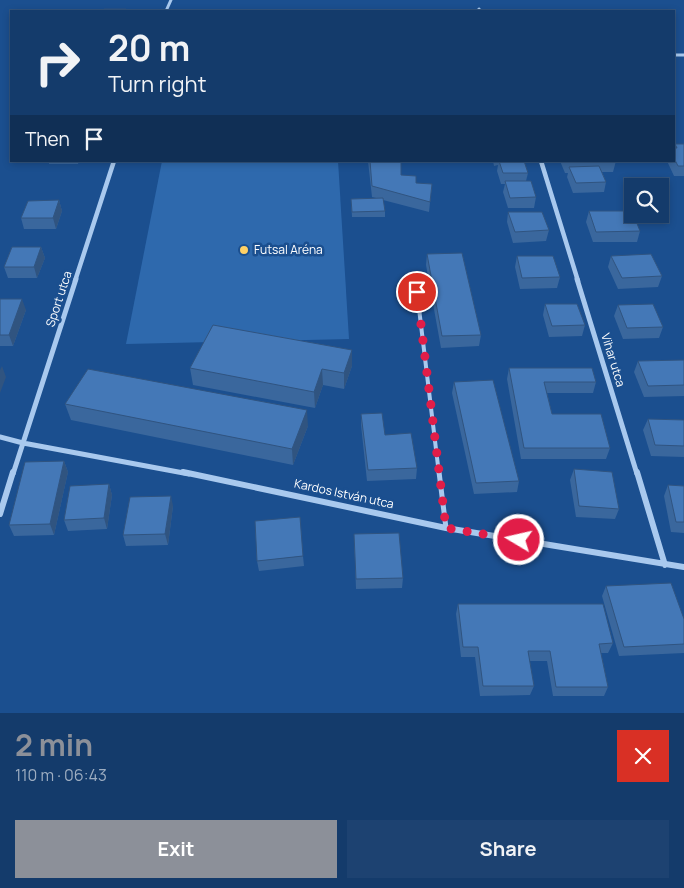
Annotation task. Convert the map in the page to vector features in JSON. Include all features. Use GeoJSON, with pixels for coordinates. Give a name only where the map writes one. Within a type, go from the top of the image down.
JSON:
{"type":"FeatureCollection","features":[{"type":"Feature","properties":{"kind":"street","name":"Sport utca"},"geometry":{"type":"LineString","coordinates":[[0,514],[114,162]]}},
{"type":"Feature","properties":{"kind":"street","name":"Vihar utca"},"geometry":{"type":"LineString","coordinates":[[541,162],[665,564]]}},
{"type":"Feature","properties":{"kind":"street","name":"Kardos István utca"},"geometry":{"type":"LineString","coordinates":[[0,437],[23,443],[229,481],[446,528],[684,567]]}},
{"type":"Feature","properties":{"kind":"lane"},"geometry":{"type":"LineString","coordinates":[[417,292],[446,528]]}},
{"type":"Feature","properties":{"kind":"shaded area","name":"Futsal Aréna"},"geometry":{"type":"Polygon","coordinates":[[[162,162],[338,162],[349,339],[126,344],[162,162]]]}},
{"type":"Feature","properties":{"kind":"building"},"geometry":{"type":"Polygon","coordinates":[[[104,9],[126,9],[126,10],[104,9]]]}},
{"type":"Feature","properties":{"kind":"building"},"geometry":{"type":"Polygon","coordinates":[[[675,144],[684,144],[684,166],[678,166],[675,160],[675,148],[677,148],[675,144]]]}},
{"type":"Feature","properties":{"kind":"building"},"geometry":{"type":"Polygon","coordinates":[[[370,162],[401,162],[401,175],[416,176],[416,183],[432,184],[430,202],[372,186],[370,162]]]}},
{"type":"Feature","properties":{"kind":"building"},"geometry":{"type":"Polygon","coordinates":[[[499,162],[524,162],[528,173],[503,173],[499,162]]]}},
{"type":"Feature","properties":{"kind":"building"},"geometry":{"type":"Polygon","coordinates":[[[599,166],[606,182],[576,183],[569,167],[599,166]]]}},
{"type":"Feature","properties":{"kind":"building"},"geometry":{"type":"Polygon","coordinates":[[[505,181],[531,181],[536,197],[510,198],[505,181]]]}},
{"type":"Feature","properties":{"kind":"building"},"geometry":{"type":"Polygon","coordinates":[[[383,198],[385,211],[352,212],[351,199],[383,198]]]}},
{"type":"Feature","properties":{"kind":"building"},"geometry":{"type":"Polygon","coordinates":[[[59,200],[53,218],[21,218],[28,201],[59,200]]]}},
{"type":"Feature","properties":{"kind":"building"},"geometry":{"type":"Polygon","coordinates":[[[589,211],[624,211],[624,223],[637,223],[640,231],[596,232],[589,211]]]}},
{"type":"Feature","properties":{"kind":"building"},"geometry":{"type":"Polygon","coordinates":[[[508,212],[542,212],[549,230],[515,232],[508,212]]]}},
{"type":"Feature","properties":{"kind":"building"},"geometry":{"type":"Polygon","coordinates":[[[12,247],[41,247],[34,267],[4,267],[12,247]]]}},
{"type":"Feature","properties":{"kind":"building"},"geometry":{"type":"Polygon","coordinates":[[[462,253],[481,335],[442,336],[427,254],[462,253]]]}},
{"type":"Feature","properties":{"kind":"building"},"geometry":{"type":"Polygon","coordinates":[[[651,254],[662,276],[622,278],[611,256],[651,254]]]}},
{"type":"Feature","properties":{"kind":"building"},"geometry":{"type":"Polygon","coordinates":[[[517,256],[553,256],[560,277],[522,278],[517,256]]]}},
{"type":"Feature","properties":{"kind":"building"},"geometry":{"type":"Polygon","coordinates":[[[0,299],[22,299],[9,335],[0,335],[0,299]]]}},
{"type":"Feature","properties":{"kind":"building"},"geometry":{"type":"Polygon","coordinates":[[[545,304],[577,304],[585,325],[552,326],[545,304]]]}},
{"type":"Feature","properties":{"kind":"building"},"geometry":{"type":"Polygon","coordinates":[[[653,304],[663,327],[627,328],[618,305],[653,304]]]}},
{"type":"Feature","properties":{"kind":"building"},"geometry":{"type":"Polygon","coordinates":[[[213,325],[352,350],[344,373],[322,369],[314,392],[190,368],[213,325]]]}},
{"type":"Feature","properties":{"kind":"building"},"geometry":{"type":"Polygon","coordinates":[[[684,360],[684,385],[648,386],[638,361],[684,360]]]}},
{"type":"Feature","properties":{"kind":"building"},"geometry":{"type":"Polygon","coordinates":[[[509,368],[592,368],[596,382],[544,382],[552,414],[601,414],[610,448],[524,448],[509,368]]]}},
{"type":"Feature","properties":{"kind":"building"},"geometry":{"type":"Polygon","coordinates":[[[88,369],[307,410],[292,449],[65,404],[88,369]]]}},
{"type":"Feature","properties":{"kind":"building"},"geometry":{"type":"Polygon","coordinates":[[[493,380],[519,481],[476,483],[454,382],[493,380]]]}},
{"type":"Feature","properties":{"kind":"building"},"geometry":{"type":"Polygon","coordinates":[[[382,413],[385,435],[411,433],[417,468],[368,470],[361,414],[382,413]]]}},
{"type":"Feature","properties":{"kind":"building"},"geometry":{"type":"Polygon","coordinates":[[[648,419],[684,420],[684,446],[655,445],[648,419]]]}},
{"type":"Feature","properties":{"kind":"building"},"geometry":{"type":"Polygon","coordinates":[[[64,461],[50,524],[9,525],[25,462],[64,461]]]}},
{"type":"Feature","properties":{"kind":"building"},"geometry":{"type":"Polygon","coordinates":[[[574,469],[612,472],[619,509],[579,506],[574,469]]]}},
{"type":"Feature","properties":{"kind":"building"},"geometry":{"type":"Polygon","coordinates":[[[109,484],[104,518],[64,520],[70,486],[109,484]]]}},
{"type":"Feature","properties":{"kind":"building"},"geometry":{"type":"Polygon","coordinates":[[[668,485],[684,486],[684,522],[676,522],[668,485]]]}},
{"type":"Feature","properties":{"kind":"building"},"geometry":{"type":"Polygon","coordinates":[[[171,496],[165,534],[123,535],[130,497],[171,496]]]}},
{"type":"Feature","properties":{"kind":"building"},"geometry":{"type":"Polygon","coordinates":[[[300,517],[303,556],[257,561],[255,521],[300,517]]]}},
{"type":"Feature","properties":{"kind":"building"},"geometry":{"type":"Polygon","coordinates":[[[399,533],[403,578],[356,579],[354,534],[399,533]]]}},
{"type":"Feature","properties":{"kind":"building"},"geometry":{"type":"Polygon","coordinates":[[[671,583],[684,619],[684,644],[624,647],[606,586],[671,583]]]}},
{"type":"Feature","properties":{"kind":"building"},"geometry":{"type":"Polygon","coordinates":[[[458,604],[603,604],[613,643],[599,644],[608,687],[556,687],[550,651],[528,651],[534,686],[483,686],[478,647],[463,647],[458,604]]]}},
{"type":"Feature","properties":{"kind":"place","name":"Futsal Aréna"},"geometry":{"type":"Point","coordinates":[244,250]}},
{"type":"Feature","properties":{"kind":"route"},"geometry":{"type":"LineString","coordinates":[[417,292],[446,528],[519,540]]}}]}
